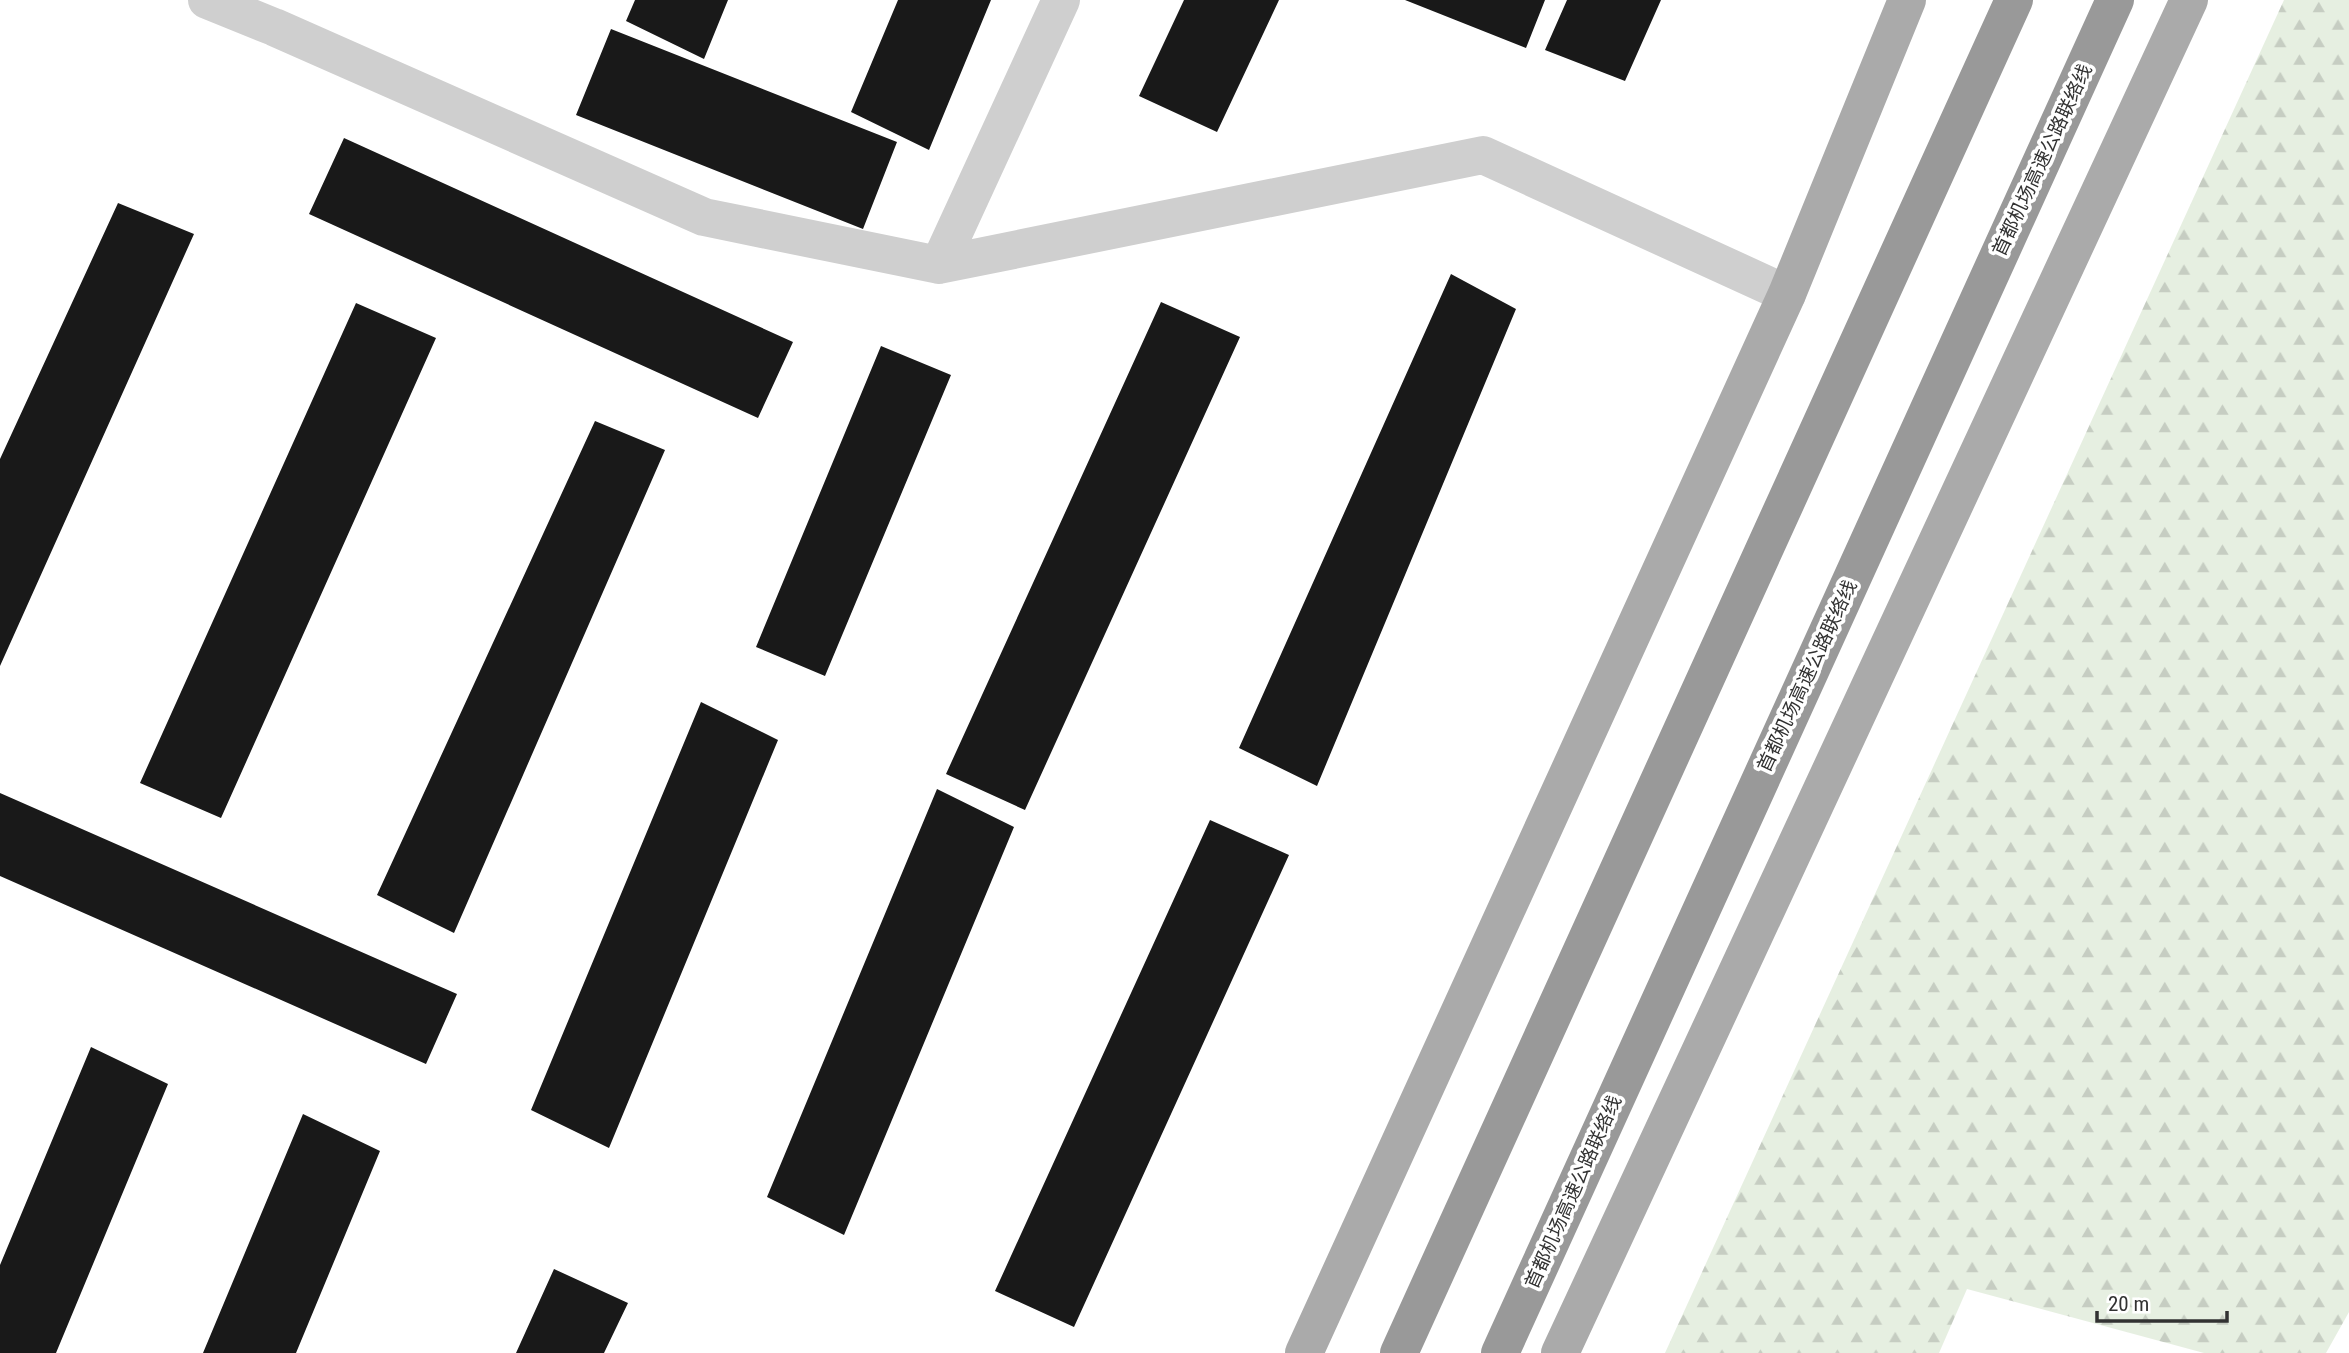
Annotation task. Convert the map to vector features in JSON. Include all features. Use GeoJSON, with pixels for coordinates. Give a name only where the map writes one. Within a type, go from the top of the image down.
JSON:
{"type":"FeatureCollection","features":[{"type":"Feature","properties":{"kind":"highway"},"geometry":{"type":"LineString","coordinates":[[1399,1353],[2014,0]]}},
{"type":"Feature","properties":{"kind":"highway","name":"首都机场高速公路联络线"},"geometry":{"type":"LineString","coordinates":[[1500,1353],[2115,0]]}},
{"type":"Feature","properties":{"kind":"main road"},"geometry":{"type":"LineString","coordinates":[[1304,1353],[1787,294],[1907,0]]}},
{"type":"Feature","properties":{"kind":"main road"},"geometry":{"type":"LineString","coordinates":[[1560,1353],[2189,0]]}},
{"type":"Feature","properties":{"kind":"street"},"geometry":{"type":"LineString","coordinates":[[207,0],[265,11],[704,217],[939,265],[1483,155],[1787,294]]}},
{"type":"Feature","properties":{"kind":"street"},"geometry":{"type":"LineString","coordinates":[[939,265],[1061,0]]}},
{"type":"Feature","properties":{"kind":"green space"},"geometry":{"type":"Polygon","coordinates":[[[2284,0],[2349,0],[2349,1312],[2326,1353],[2204,1353],[1967,1289],[1939,1353],[1665,1353],[2284,0]]]}},
{"type":"Feature","properties":{"kind":"building"},"geometry":{"type":"Polygon","coordinates":[[[635,0],[728,0],[704,59],[626,21],[635,0]]]}},
{"type":"Feature","properties":{"kind":"building"},"geometry":{"type":"Polygon","coordinates":[[[898,0],[991,0],[929,150],[851,112],[898,0]]]}},
{"type":"Feature","properties":{"kind":"building"},"geometry":{"type":"Polygon","coordinates":[[[1184,0],[1279,0],[1217,132],[1139,96],[1184,0]]]}},
{"type":"Feature","properties":{"kind":"building"},"geometry":{"type":"Polygon","coordinates":[[[1405,0],[1545,0],[1526,48],[1405,0]]]}},
{"type":"Feature","properties":{"kind":"building"},"geometry":{"type":"Polygon","coordinates":[[[1567,0],[1661,0],[1625,81],[1545,50],[1567,0]]]}},
{"type":"Feature","properties":{"kind":"building"},"geometry":{"type":"Polygon","coordinates":[[[611,29],[897,142],[863,229],[576,115],[611,29]]]}},
{"type":"Feature","properties":{"kind":"building"},"geometry":{"type":"Polygon","coordinates":[[[344,138],[793,342],[758,418],[309,214],[344,138]]]}},
{"type":"Feature","properties":{"kind":"building"},"geometry":{"type":"Polygon","coordinates":[[[118,203],[194,234],[0,666],[0,459],[118,203]]]}},
{"type":"Feature","properties":{"kind":"building"},"geometry":{"type":"Polygon","coordinates":[[[1451,274],[1516,309],[1317,786],[1239,748],[1451,274]]]}},
{"type":"Feature","properties":{"kind":"building"},"geometry":{"type":"Polygon","coordinates":[[[1161,302],[1240,337],[1025,810],[946,774],[1161,302]]]}},
{"type":"Feature","properties":{"kind":"building"},"geometry":{"type":"Polygon","coordinates":[[[356,303],[436,338],[221,818],[140,783],[356,303]]]}},
{"type":"Feature","properties":{"kind":"building"},"geometry":{"type":"Polygon","coordinates":[[[881,346],[951,375],[825,676],[756,647],[881,346]]]}},
{"type":"Feature","properties":{"kind":"building"},"geometry":{"type":"Polygon","coordinates":[[[595,421],[665,450],[454,933],[377,895],[595,421]]]}},
{"type":"Feature","properties":{"kind":"building"},"geometry":{"type":"Polygon","coordinates":[[[701,702],[778,740],[609,1148],[531,1110],[701,702]]]}},
{"type":"Feature","properties":{"kind":"building"},"geometry":{"type":"Polygon","coordinates":[[[937,789],[1014,827],[844,1235],[767,1197],[937,789]]]}},
{"type":"Feature","properties":{"kind":"building"},"geometry":{"type":"Polygon","coordinates":[[[0,793],[457,994],[426,1064],[0,876],[0,793]]]}},
{"type":"Feature","properties":{"kind":"building"},"geometry":{"type":"Polygon","coordinates":[[[1210,820],[1289,855],[1074,1327],[995,1291],[1210,820]]]}},
{"type":"Feature","properties":{"kind":"building"},"geometry":{"type":"Polygon","coordinates":[[[91,1047],[168,1084],[56,1353],[0,1353],[0,1265],[91,1047]]]}},
{"type":"Feature","properties":{"kind":"building"},"geometry":{"type":"Polygon","coordinates":[[[303,1114],[380,1151],[296,1353],[203,1353],[303,1114]]]}},
{"type":"Feature","properties":{"kind":"building"},"geometry":{"type":"Polygon","coordinates":[[[554,1269],[628,1303],[604,1353],[516,1353],[554,1269]]]}}]}
